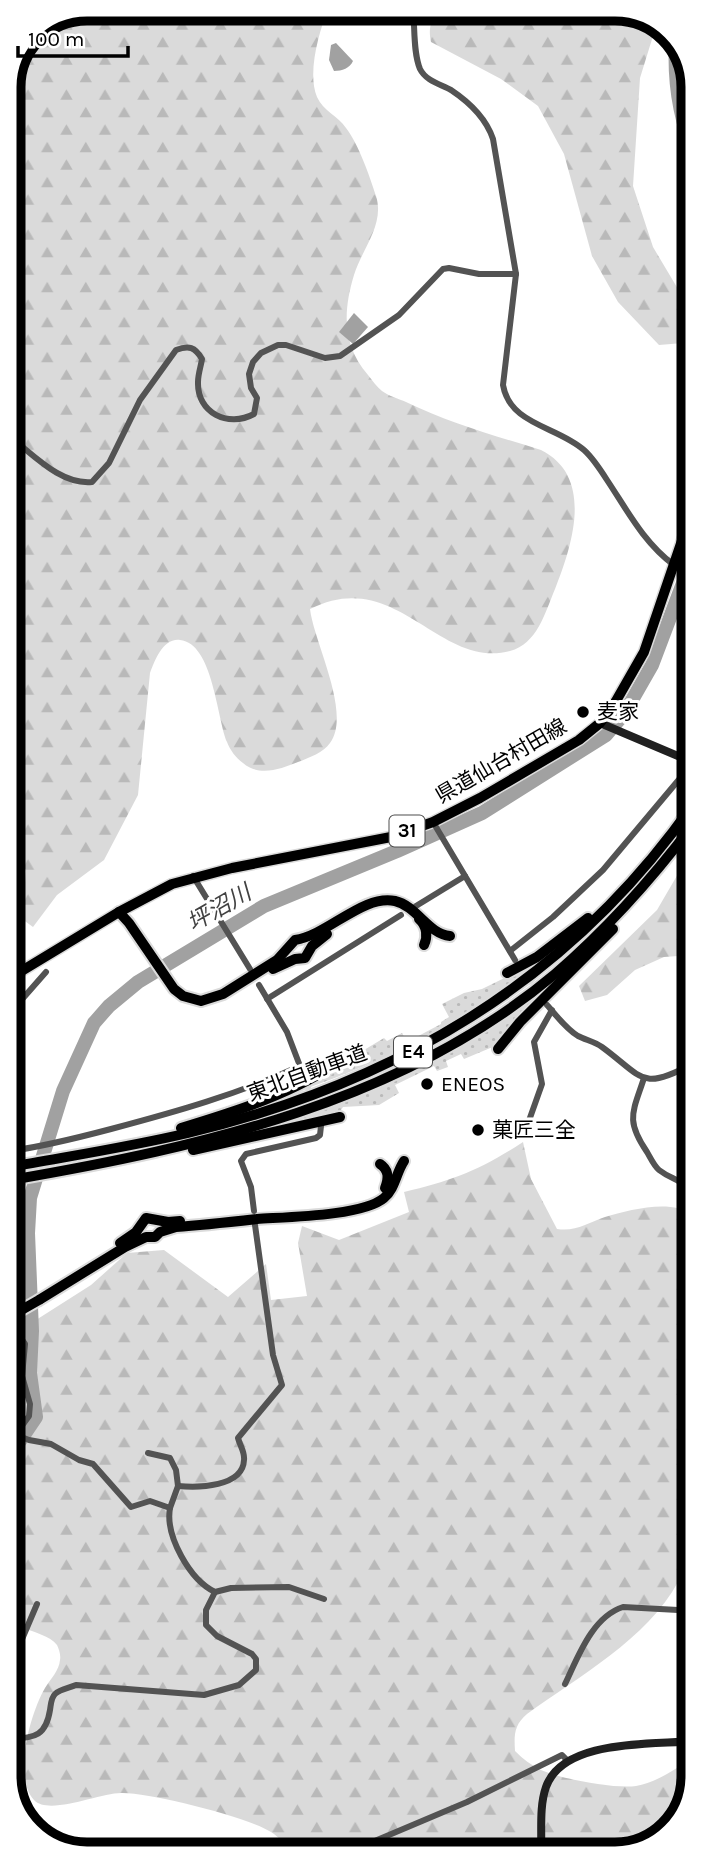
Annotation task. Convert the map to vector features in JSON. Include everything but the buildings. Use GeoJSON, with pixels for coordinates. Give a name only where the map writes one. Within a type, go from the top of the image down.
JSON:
{"type":"FeatureCollection","features":[{"type":"Feature","properties":{"kind":"highway","name":"東北自動車道"},"geometry":{"type":"LineString","coordinates":[[21,1178],[67,1171],[249,1129],[344,1096],[415,1064],[499,1014],[553,975],[635,897],[681,828]]}},
{"type":"Feature","properties":{"kind":"highway","name":"東北自動車道"},"geometry":{"type":"LineString","coordinates":[[21,1165],[188,1133],[339,1085],[409,1053],[479,1013],[545,966],[681,834]]}},
{"type":"Feature","properties":{"kind":"highway"},"geometry":{"type":"LineString","coordinates":[[507,973],[537,957],[584,921],[650,852],[676,838]]}},
{"type":"Feature","properties":{"kind":"highway"},"geometry":{"type":"LineString","coordinates":[[498,1049],[520,1022],[634,906],[664,870],[676,838]]}},
{"type":"Feature","properties":{"kind":"highway"},"geometry":{"type":"LineString","coordinates":[[165,984],[193,1000],[208,1000],[223,994],[277,960],[295,940],[307,938],[361,908],[386,901],[406,906],[434,929],[450,936]]}},
{"type":"Feature","properties":{"kind":"highway"},"geometry":{"type":"LineString","coordinates":[[119,912],[129,923],[170,992],[188,1004],[211,1004],[226,998],[287,962],[305,958],[316,942],[356,915],[386,905],[401,908],[423,922],[427,939],[424,946]]}},
{"type":"Feature","properties":{"kind":"highway"},"geometry":{"type":"LineString","coordinates":[[66,1157],[183,1127],[235,1110],[311,1079],[343,1059]]}},
{"type":"Feature","properties":{"kind":"highway"},"geometry":{"type":"LineString","coordinates":[[67,1171],[104,1170],[340,1117]]}},
{"type":"Feature","properties":{"kind":"highway"},"geometry":{"type":"LineString","coordinates":[[38,1298],[125,1247],[176,1227],[343,1212],[372,1206],[389,1194],[404,1161]]}},
{"type":"Feature","properties":{"kind":"highway"},"geometry":{"type":"LineString","coordinates":[[21,1309],[136,1232],[146,1218],[181,1222],[354,1207],[383,1192],[388,1179],[387,1172],[380,1164]]}},
{"type":"Feature","properties":{"kind":"main road","name":"県道仙台村田線"},"geometry":{"type":"LineString","coordinates":[[21,971],[119,912],[193,876],[391,837],[435,825],[579,740],[601,724],[644,652],[681,546]]}},
{"type":"Feature","properties":{"kind":"street"},"geometry":{"type":"LineString","coordinates":[[414,21],[419,67],[425,76],[461,97],[474,108],[490,131],[504,194],[516,274],[503,384],[505,398],[517,413],[569,439],[590,455],[642,533],[660,555],[675,566]]}},
{"type":"Feature","properties":{"kind":"street"},"geometry":{"type":"LineString","coordinates":[[21,445],[58,473],[77,482],[92,482],[109,463],[140,400],[176,350],[186,346],[193,347],[198,352],[202,359],[197,380],[205,404],[217,416],[236,421],[254,414],[257,398],[251,388],[249,374],[253,362],[270,348],[278,345],[293,346],[325,358],[333,358],[362,342],[399,315],[443,269],[495,275],[516,274]]}},
{"type":"Feature","properties":{"kind":"street"},"geometry":{"type":"LineString","coordinates":[[601,724],[681,758]]}},
{"type":"Feature","properties":{"kind":"street"},"geometry":{"type":"LineString","coordinates":[[510,951],[553,917],[603,870],[681,776]]}},
{"type":"Feature","properties":{"kind":"street"},"geometry":{"type":"LineString","coordinates":[[435,825],[515,960]]}},
{"type":"Feature","properties":{"kind":"street"},"geometry":{"type":"LineString","coordinates":[[193,876],[250,969]]}},
{"type":"Feature","properties":{"kind":"street"},"geometry":{"type":"LineString","coordinates":[[416,906],[465,876]]}},
{"type":"Feature","properties":{"kind":"street"},"geometry":{"type":"LineString","coordinates":[[267,999],[401,915]]}},
{"type":"Feature","properties":{"kind":"street"},"geometry":{"type":"LineString","coordinates":[[21,1001],[47,972]]}},
{"type":"Feature","properties":{"kind":"street"},"geometry":{"type":"LineString","coordinates":[[259,985],[287,1032],[304,1076]]}},
{"type":"Feature","properties":{"kind":"street"},"geometry":{"type":"LineString","coordinates":[[526,1129],[542,1084],[534,1042],[550,1007],[578,1036],[600,1046],[627,1069],[645,1078],[663,1078],[681,1069]]}},
{"type":"Feature","properties":{"kind":"street"},"geometry":{"type":"LineString","coordinates":[[21,1149],[59,1143],[200,1104],[300,1066]]}},
{"type":"Feature","properties":{"kind":"street"},"geometry":{"type":"LineString","coordinates":[[645,1078],[635,1108],[633,1128],[658,1169],[681,1182]]}},
{"type":"Feature","properties":{"kind":"street"},"geometry":{"type":"LineString","coordinates":[[254,1211],[251,1187],[241,1161],[242,1157],[316,1138],[320,1135],[321,1126]]}},
{"type":"Feature","properties":{"kind":"street"},"geometry":{"type":"LineString","coordinates":[[178,1486],[197,1487],[235,1477],[242,1469],[244,1458],[238,1438],[282,1385],[273,1355],[255,1225]]}},
{"type":"Feature","properties":{"kind":"street"},"geometry":{"type":"LineString","coordinates":[[21,1338],[25,1344],[22,1376],[30,1404],[29,1416],[21,1430]]}},
{"type":"Feature","properties":{"kind":"street"},"geometry":{"type":"LineString","coordinates":[[21,1436],[51,1444],[79,1460],[93,1464],[131,1507],[150,1501],[170,1508]]}},
{"type":"Feature","properties":{"kind":"street"},"geometry":{"type":"LineString","coordinates":[[148,1453],[170,1458],[176,1471],[178,1486],[170,1508],[171,1527],[185,1562],[199,1582],[215,1592],[231,1588],[289,1587],[324,1599]]}},
{"type":"Feature","properties":{"kind":"street"},"geometry":{"type":"LineString","coordinates":[[21,1738],[42,1732],[48,1723],[52,1697],[57,1692],[76,1685],[204,1695],[239,1685],[256,1670],[256,1659],[252,1654],[217,1636],[206,1625],[206,1610],[215,1592]]}},
{"type":"Feature","properties":{"kind":"street"},"geometry":{"type":"LineString","coordinates":[[21,1642],[37,1604]]}},
{"type":"Feature","properties":{"kind":"street"},"geometry":{"type":"LineString","coordinates":[[565,1684],[589,1637],[614,1609],[681,1609]]}},
{"type":"Feature","properties":{"kind":"street"},"geometry":{"type":"LineString","coordinates":[[541,1842],[545,1788],[552,1775],[568,1760],[607,1748],[681,1742]]}},
{"type":"Feature","properties":{"kind":"street"},"geometry":{"type":"LineString","coordinates":[[372,1842],[467,1802],[562,1755],[568,1760]]}},
{"type":"Feature","properties":{"kind":"green space"},"geometry":{"type":"Polygon","coordinates":[[[324,21],[315,53],[314,87],[320,102],[343,124],[355,142],[378,206],[375,226],[350,288],[347,327],[353,352],[373,381],[388,394],[456,423],[541,450],[558,462],[568,477],[574,495],[575,514],[568,553],[539,626],[527,642],[510,651],[485,653],[461,646],[392,608],[368,600],[340,599],[310,609],[334,696],[336,730],[324,749],[284,767],[263,771],[240,761],[227,742],[212,684],[200,654],[191,644],[180,640],[169,642],[160,651],[150,673],[138,795],[104,860],[57,895],[33,927],[22,919],[26,871],[21,859],[23,70],[43,37],[54,30],[78,22],[324,21]]]}},
{"type":"Feature","properties":{"kind":"green space"},"geometry":{"type":"Polygon","coordinates":[[[432,21],[619,21],[636,25],[654,34],[640,78],[633,186],[653,247],[678,289],[681,343],[659,345],[618,302],[592,256],[564,154],[538,106],[501,79],[431,42],[432,21]]]}},
{"type":"Feature","properties":{"kind":"green space"},"geometry":{"type":"Polygon","coordinates":[[[681,869],[681,956],[664,957],[635,970],[607,995],[585,1001],[579,986],[657,910],[681,869]]]}},
{"type":"Feature","properties":{"kind":"green space"},"geometry":{"type":"Polygon","coordinates":[[[533,964],[515,980],[471,1010],[422,1039],[345,1074],[291,1094],[384,1038],[387,1041],[402,1033],[407,1042],[441,1024],[449,1017],[442,1004],[464,993],[482,989],[533,964]]]}},
{"type":"Feature","properties":{"kind":"green space"},"geometry":{"type":"Polygon","coordinates":[[[545,990],[495,1046],[464,1059],[461,1054],[446,1061],[448,1067],[437,1071],[434,1066],[395,1085],[399,1093],[379,1105],[343,1107],[339,1113],[294,1120],[370,1090],[499,1021],[545,990]]]}},
{"type":"Feature","properties":{"kind":"green space"},"geometry":{"type":"Polygon","coordinates":[[[523,1142],[531,1179],[557,1229],[576,1228],[605,1217],[649,1207],[681,1209],[681,1575],[665,1603],[630,1639],[527,1714],[517,1726],[515,1740],[515,1751],[541,1770],[602,1785],[636,1786],[651,1782],[681,1765],[677,1797],[667,1816],[659,1826],[644,1835],[615,1842],[283,1842],[274,1834],[242,1819],[174,1801],[134,1794],[112,1794],[51,1806],[34,1800],[24,1776],[26,1744],[34,1712],[60,1658],[54,1642],[23,1628],[21,1620],[21,1425],[36,1320],[91,1285],[127,1253],[164,1250],[228,1297],[266,1264],[271,1300],[307,1296],[298,1243],[302,1226],[339,1240],[409,1212],[404,1192],[466,1173],[523,1142]]]}},
{"type":"Feature","properties":{"kind":"shaded area"},"geometry":{"type":"Polygon","coordinates":[[[336,43],[353,61],[345,69],[334,71],[329,60],[331,45],[336,43]]]}},
{"type":"Feature","properties":{"kind":"shaded area"},"geometry":{"type":"Polygon","coordinates":[[[354,313],[368,327],[353,344],[339,332],[354,313]]]}},
{"type":"Feature","properties":{"kind":"waterway","name":"坪沼川"},"geometry":{"type":"LineString","coordinates":[[676,62],[681,111]]}},
{"type":"Feature","properties":{"kind":"waterway","name":"坪沼川"},"geometry":{"type":"LineString","coordinates":[[21,1439],[36,1417],[30,1373],[30,1198],[63,1091],[94,1023],[109,1006],[138,982],[264,906],[482,813],[606,735],[624,714],[652,665],[681,588]]}},
{"type":"Feature","properties":{"kind":"tunnel"},"geometry":{"type":"LineString","coordinates":[[518,964],[544,1000]]}},
{"type":"Feature","properties":{"kind":"tunnel"},"geometry":{"type":"LineString","coordinates":[[304,1076],[320,1124]]}},
{"type":"Feature","properties":{"kind":"place","name":"麦家"},"geometry":{"type":"Point","coordinates":[583,712]}},
{"type":"Feature","properties":{"kind":"place","name":"ENEOS"},"geometry":{"type":"Point","coordinates":[427,1084]}},
{"type":"Feature","properties":{"kind":"place","name":"菓匠三全"},"geometry":{"type":"Point","coordinates":[478,1130]}}]}
